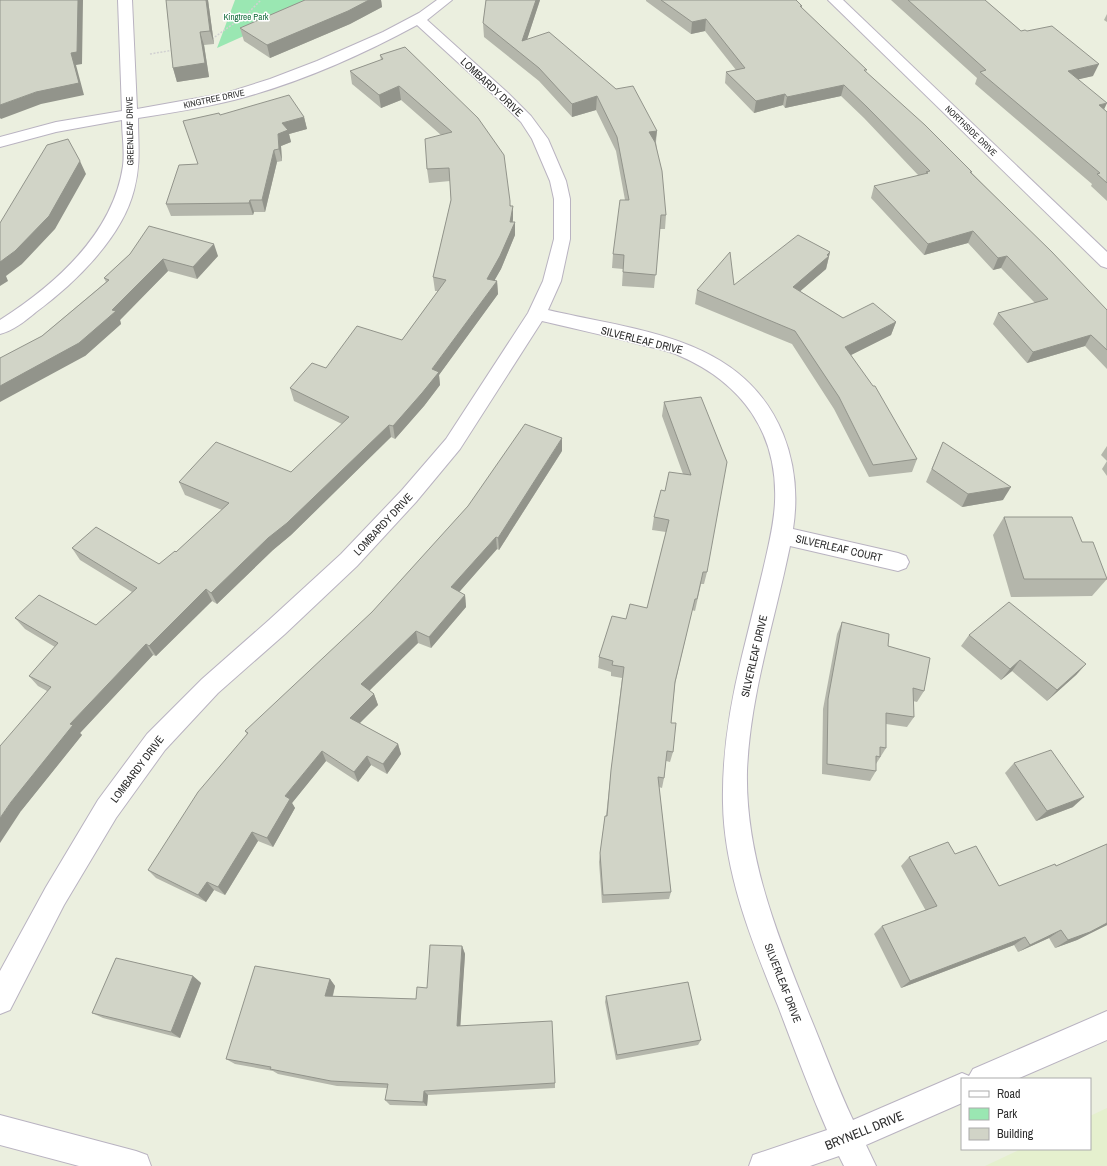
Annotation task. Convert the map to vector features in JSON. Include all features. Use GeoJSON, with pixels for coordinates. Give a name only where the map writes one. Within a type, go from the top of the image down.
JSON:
{"type":"FeatureCollection","features":[{"type":"Feature","properties":{"kind":"street","name":"GREENLEAF DRIVE"},"geometry":{"type":"LineString","coordinates":[[0,328],[15,320],[53,292],[84,260],[107,232],[122,202],[131,167],[125,0]]}},
{"type":"Feature","properties":{"kind":"street","name":"KINGTREE DRIVE"},"geometry":{"type":"LineString","coordinates":[[0,142],[67,124],[130,115],[227,97],[262,87],[299,74],[376,41],[418,19],[445,0]]}},
{"type":"Feature","properties":{"kind":"street","name":"NORTHSIDE DRIVE"},"geometry":{"type":"LineString","coordinates":[[835,0],[1107,262]]}},
{"type":"Feature","properties":{"kind":"street","name":"LOMBARDY DRIVE"},"geometry":{"type":"LineString","coordinates":[[0,1000],[55,896],[99,823],[156,742],[210,686],[349,560],[409,496],[453,444],[537,314],[552,281],[562,239],[562,199],[558,181],[540,139],[526,119],[503,96],[418,19]]}},
{"type":"Feature","properties":{"kind":"street","name":"SILVERLEAF DRIVE"},"geometry":{"type":"LineString","coordinates":[[537,314],[688,351],[721,368],[746,389],[763,411],[773,435],[780,459],[785,491],[781,535],[742,708],[735,772],[737,822],[744,866],[762,927],[777,969],[846,1139],[861,1166]]}},
{"type":"Feature","properties":{"kind":"street","name":"SILVERLEAF COURT"},"geometry":{"type":"LineString","coordinates":[[781,535],[898,562]]}},
{"type":"Feature","properties":{"kind":"street"},"geometry":{"type":"LineString","coordinates":[[985,1078],[1107,1025]]}},
{"type":"Feature","properties":{"kind":"street","name":"BRYNELL DRIVE"},"geometry":{"type":"LineString","coordinates":[[764,1166],[846,1139],[961,1088]]}},
{"type":"Feature","properties":{"kind":"street"},"geometry":{"type":"LineString","coordinates":[[0,1130],[136,1166]]}},
{"type":"Feature","properties":{"kind":"path"},"geometry":{"type":"LineString","coordinates":[[208,41],[247,14],[261,0]]}},
{"type":"Feature","properties":{"kind":"path"},"geometry":{"type":"LineString","coordinates":[[128,58],[181,48]]}},
{"type":"Feature","properties":{"kind":"shaded area"},"geometry":{"type":"Polygon","coordinates":[[[1107,1108],[1107,1166],[985,1166],[1019,1150],[1091,1150],[1091,1116],[1107,1108]]]}},
{"type":"Feature","properties":{"kind":"green space","name":"Kingtree Park"},"geometry":{"type":"Polygon","coordinates":[[[235,0],[324,0],[217,48],[235,0]]]}},
{"type":"Feature","properties":{"kind":"building"},"geometry":{"type":"Polygon","coordinates":[[[0,0],[78,0],[77,52],[71,53],[79,83],[36,92],[0,105],[0,0]]]}},
{"type":"Feature","properties":{"kind":"building"},"geometry":{"type":"Polygon","coordinates":[[[166,0],[206,0],[210,31],[200,32],[205,63],[173,68],[166,0]]]}},
{"type":"Feature","properties":{"kind":"building"},"geometry":{"type":"Polygon","coordinates":[[[305,0],[369,0],[348,11],[267,45],[240,28],[305,0]]]}},
{"type":"Feature","properties":{"kind":"building"},"geometry":{"type":"Polygon","coordinates":[[[486,0],[536,0],[522,41],[549,32],[616,89],[633,86],[657,131],[649,132],[655,142],[662,171],[666,215],[661,215],[656,275],[623,272],[624,255],[613,254],[620,200],[629,200],[617,137],[597,96],[572,104],[539,68],[483,23],[486,0]]]}},
{"type":"Feature","properties":{"kind":"building"},"geometry":{"type":"Polygon","coordinates":[[[661,0],[796,0],[802,6],[800,6],[867,70],[864,70],[925,125],[972,172],[970,172],[1052,252],[1107,310],[1107,350],[1091,335],[1033,352],[998,313],[1048,299],[1007,256],[998,258],[973,231],[928,244],[874,186],[928,173],[926,172],[930,171],[844,85],[787,97],[785,94],[756,101],[726,72],[745,68],[706,19],[692,22],[661,0]]]}},
{"type":"Feature","properties":{"kind":"building"},"geometry":{"type":"Polygon","coordinates":[[[908,0],[985,0],[1021,31],[1052,26],[1099,64],[1068,71],[1107,103],[1099,105],[1107,112],[1107,183],[1097,174],[1100,173],[980,72],[986,70],[908,0]]]}},
{"type":"Feature","properties":{"kind":"building"},"geometry":{"type":"Polygon","coordinates":[[[405,47],[478,118],[504,155],[510,206],[513,206],[510,222],[515,222],[500,256],[487,279],[497,281],[432,369],[439,372],[393,426],[389,425],[287,523],[268,538],[211,593],[206,589],[149,646],[146,644],[70,724],[73,725],[11,802],[0,818],[0,746],[51,687],[29,676],[58,643],[15,618],[39,595],[96,625],[137,588],[72,548],[96,527],[159,564],[175,551],[176,552],[229,503],[179,482],[216,442],[291,472],[349,417],[290,388],[312,363],[326,368],[357,326],[402,340],[446,280],[433,277],[451,200],[449,168],[427,169],[425,139],[452,132],[399,86],[379,95],[350,71],[383,59],[380,55],[405,47]]]}},
{"type":"Feature","properties":{"kind":"building"},"geometry":{"type":"Polygon","coordinates":[[[289,95],[304,117],[282,123],[288,130],[278,134],[279,149],[274,150],[262,200],[250,200],[249,203],[166,204],[179,165],[198,164],[183,121],[219,113],[220,115],[289,95]]]}},
{"type":"Feature","properties":{"kind":"building"},"geometry":{"type":"Polygon","coordinates":[[[68,139],[80,161],[49,216],[15,251],[0,262],[0,223],[47,145],[68,139]]]}},
{"type":"Feature","properties":{"kind":"building"},"geometry":{"type":"Polygon","coordinates":[[[149,226],[214,244],[193,267],[163,259],[112,310],[116,311],[79,343],[0,386],[0,358],[42,336],[109,280],[104,278],[130,254],[149,226]]]}},
{"type":"Feature","properties":{"kind":"building"},"geometry":{"type":"Polygon","coordinates":[[[798,235],[830,252],[827,255],[829,256],[793,287],[843,318],[873,303],[896,322],[845,347],[873,386],[875,386],[917,459],[873,465],[839,397],[795,331],[697,290],[730,252],[734,285],[798,235]]]}},
{"type":"Feature","properties":{"kind":"building"},"geometry":{"type":"Polygon","coordinates":[[[701,397],[727,462],[707,572],[703,572],[697,599],[695,599],[675,682],[671,723],[676,723],[673,752],[667,751],[664,778],[658,777],[671,892],[603,895],[600,853],[605,816],[607,816],[611,770],[624,667],[612,665],[613,661],[599,657],[612,616],[626,619],[630,604],[647,608],[669,520],[654,517],[661,490],[665,491],[669,472],[691,475],[664,402],[701,397]]]}},
{"type":"Feature","properties":{"kind":"building"},"geometry":{"type":"Polygon","coordinates":[[[525,424],[562,438],[498,538],[496,537],[451,587],[465,595],[429,637],[416,631],[361,684],[374,694],[350,718],[398,744],[383,764],[367,756],[354,772],[322,751],[285,796],[290,799],[267,838],[252,832],[218,887],[207,882],[198,895],[148,870],[198,792],[248,733],[245,731],[372,612],[468,506],[525,424]]]}},
{"type":"Feature","properties":{"kind":"building"},"geometry":{"type":"Polygon","coordinates":[[[943,442],[1011,487],[968,494],[932,469],[943,442]]]}},
{"type":"Feature","properties":{"kind":"building"},"geometry":{"type":"Polygon","coordinates":[[[1004,517],[1072,517],[1082,542],[1093,542],[1107,579],[1024,579],[1004,517]]]}},
{"type":"Feature","properties":{"kind":"building"},"geometry":{"type":"Polygon","coordinates":[[[1009,602],[1086,664],[1057,690],[1020,660],[1010,669],[969,635],[1009,602]]]}},
{"type":"Feature","properties":{"kind":"building"},"geometry":{"type":"Polygon","coordinates":[[[842,622],[889,634],[888,646],[930,658],[924,691],[913,688],[914,717],[886,713],[886,748],[880,747],[880,757],[876,756],[876,771],[827,764],[828,699],[842,622]]]}},
{"type":"Feature","properties":{"kind":"building"},"geometry":{"type":"Polygon","coordinates":[[[1051,750],[1084,797],[1047,811],[1014,763],[1051,750]]]}},
{"type":"Feature","properties":{"kind":"building"},"geometry":{"type":"Polygon","coordinates":[[[948,842],[955,854],[976,846],[999,886],[1055,864],[1056,866],[1107,844],[1107,923],[1090,932],[1068,940],[1061,930],[1030,945],[1025,937],[910,981],[882,926],[937,906],[909,857],[948,842]]]}},
{"type":"Feature","properties":{"kind":"building"},"geometry":{"type":"Polygon","coordinates":[[[430,945],[462,946],[457,1026],[552,1021],[555,1083],[424,1091],[423,1102],[385,1100],[388,1084],[331,1081],[270,1069],[271,1067],[226,1059],[255,966],[330,979],[325,996],[416,999],[417,987],[427,988],[430,945]]]}},
{"type":"Feature","properties":{"kind":"building"},"geometry":{"type":"Polygon","coordinates":[[[116,958],[193,976],[171,1032],[92,1013],[116,958]]]}},
{"type":"Feature","properties":{"kind":"building"},"geometry":{"type":"Polygon","coordinates":[[[688,982],[701,1040],[617,1055],[606,996],[688,982]]]}}]}
